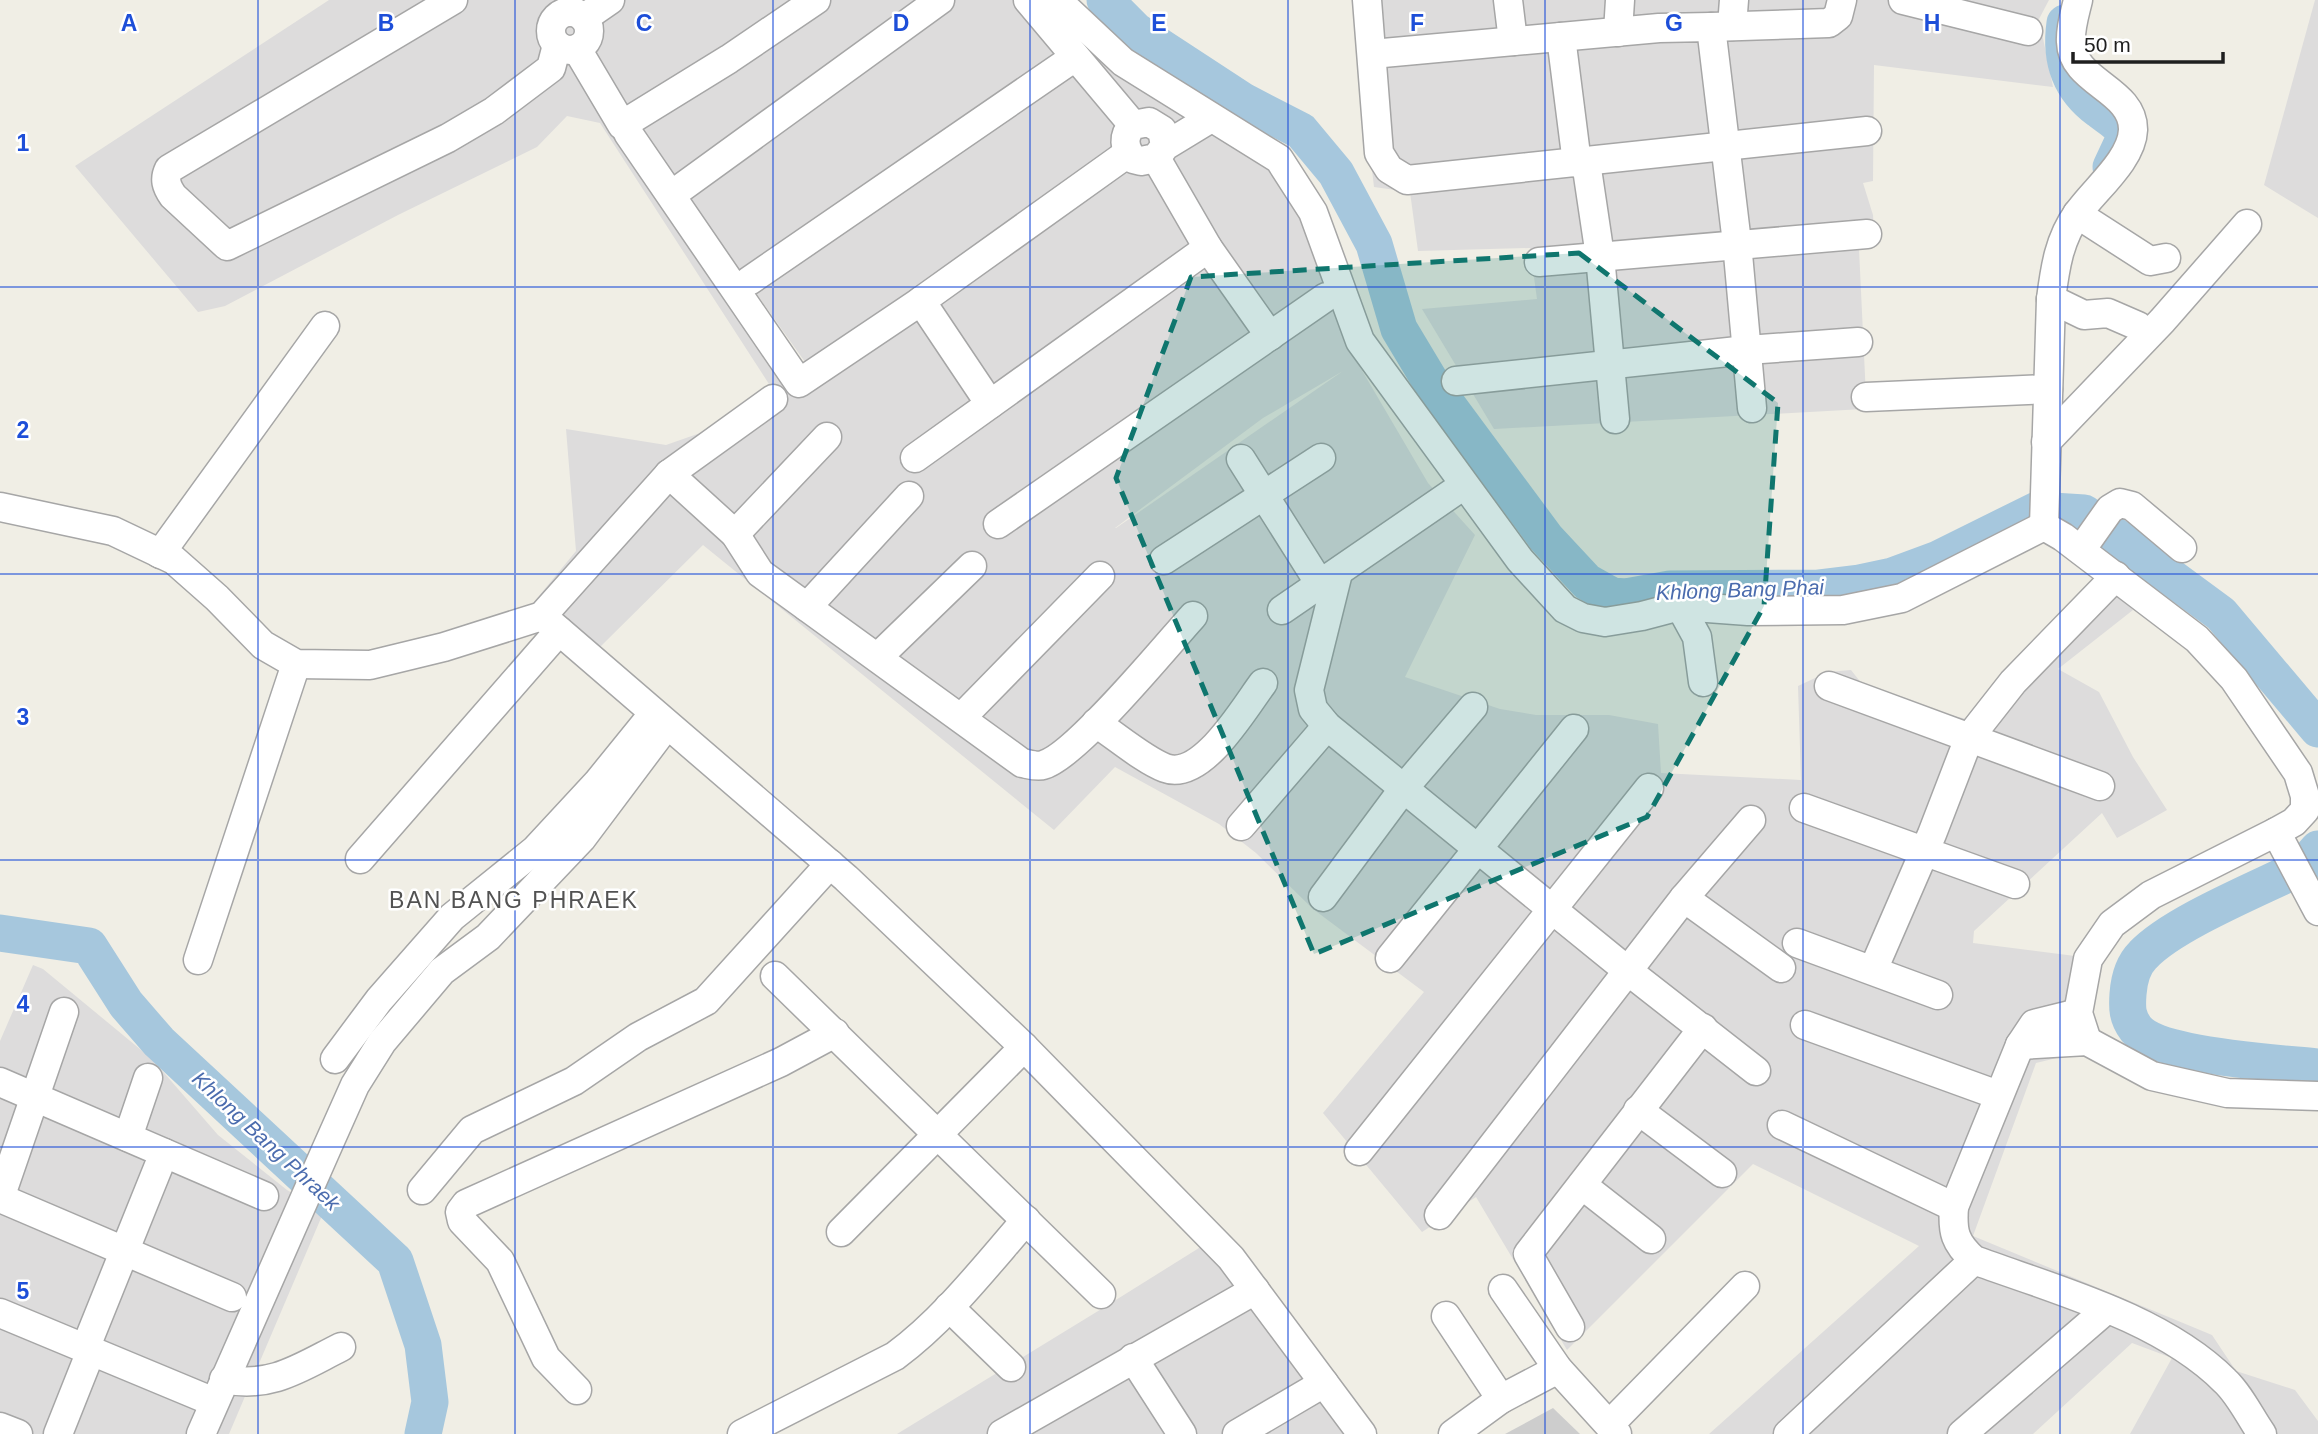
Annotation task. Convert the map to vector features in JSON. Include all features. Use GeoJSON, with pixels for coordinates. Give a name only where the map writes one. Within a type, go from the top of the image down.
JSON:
{"type":"FeatureCollection","features":[{"type":"Feature","properties":{"kind":"street"},"geometry":{"type":"LineString","coordinates":[[453,0],[169,169],[166,176],[167,188],[227,246],[448,138],[494,111],[551,68],[567,47],[589,35],[568,10],[610,0]]}},
{"type":"Feature","properties":{"kind":"street"},"geometry":{"type":"LineString","coordinates":[[567,47],[622,125],[729,59],[816,0]]}},
{"type":"Feature","properties":{"kind":"street"},"geometry":{"type":"LineString","coordinates":[[681,188],[940,0]]}},
{"type":"Feature","properties":{"kind":"street"},"geometry":{"type":"LineString","coordinates":[[1028,0],[1075,57],[1141,123],[1162,130],[1160,152],[1208,248],[1270,336]]}},
{"type":"Feature","properties":{"kind":"street"},"geometry":{"type":"LineString","coordinates":[[1057,0],[1123,62],[1279,159],[1312,212],[1360,341],[1536,581],[1565,609],[1583,618],[1605,622],[1680,606],[1807,612],[1843,610],[1902,598],[2044,520],[2095,530]]}},
{"type":"Feature","properties":{"kind":"street"},"geometry":{"type":"LineString","coordinates":[[1367,0],[1379,153],[1389,169],[1406,180],[1867,131]]}},
{"type":"Feature","properties":{"kind":"street"},"geometry":{"type":"LineString","coordinates":[[1508,0],[1513,41]]}},
{"type":"Feature","properties":{"kind":"street"},"geometry":{"type":"LineString","coordinates":[[1618,32],[1620,0]]}},
{"type":"Feature","properties":{"kind":"street"},"geometry":{"type":"LineString","coordinates":[[1372,54],[1618,32],[1726,18],[1829,23],[1838,16],[1842,0]]}},
{"type":"Feature","properties":{"kind":"street"},"geometry":{"type":"LineString","coordinates":[[1903,0],[2028,31]]}},
{"type":"Feature","properties":{"kind":"street"},"geometry":{"type":"LineString","coordinates":[[2044,520],[2051,299],[2063,240],[2077,214],[2124,155],[2133,131],[2131,118],[2123,102],[2081,68],[2070,44],[2078,0]]}},
{"type":"Feature","properties":{"kind":"street"},"geometry":{"type":"LineString","coordinates":[[1726,18],[1726,146],[1752,408]]}},
{"type":"Feature","properties":{"kind":"street"},"geometry":{"type":"LineString","coordinates":[[1561,37],[1581,163],[1600,256],[1615,419]]}},
{"type":"Feature","properties":{"kind":"street"},"geometry":{"type":"LineString","coordinates":[[749,281],[1075,57]]}},
{"type":"Feature","properties":{"kind":"street"},"geometry":{"type":"LineString","coordinates":[[1182,100],[1141,123],[1125,137],[1128,153],[1141,161],[1160,152],[1211,118]]}},
{"type":"Feature","properties":{"kind":"street"},"geometry":{"type":"LineString","coordinates":[[628,134],[799,383],[921,301],[1128,153]]}},
{"type":"Feature","properties":{"kind":"street"},"geometry":{"type":"LineString","coordinates":[[2077,214],[2151,261],[2166,258]]}},
{"type":"Feature","properties":{"kind":"street"},"geometry":{"type":"LineString","coordinates":[[2046,442],[2162,321],[2247,224]]}},
{"type":"Feature","properties":{"kind":"street"},"geometry":{"type":"LineString","coordinates":[[1539,262],[1867,234]]}},
{"type":"Feature","properties":{"kind":"street"},"geometry":{"type":"LineString","coordinates":[[915,458],[1208,248]]}},
{"type":"Feature","properties":{"kind":"street"},"geometry":{"type":"LineString","coordinates":[[998,524],[1326,297]]}},
{"type":"Feature","properties":{"kind":"street"},"geometry":{"type":"LineString","coordinates":[[2051,299],[2084,315],[2108,313],[2138,326]]}},
{"type":"Feature","properties":{"kind":"street"},"geometry":{"type":"LineString","coordinates":[[921,301],[990,404]]}},
{"type":"Feature","properties":{"kind":"street"},"geometry":{"type":"LineString","coordinates":[[160,554],[325,326]]}},
{"type":"Feature","properties":{"kind":"street"},"geometry":{"type":"LineString","coordinates":[[1456,381],[1747,349],[1858,342]]}},
{"type":"Feature","properties":{"kind":"street"},"geometry":{"type":"LineString","coordinates":[[1866,397],[2048,389]]}},
{"type":"Feature","properties":{"kind":"street"},"geometry":{"type":"LineString","coordinates":[[360,859],[669,474],[773,398]]}},
{"type":"Feature","properties":{"kind":"street"},"geometry":{"type":"LineString","coordinates":[[735,534],[827,437]]}},
{"type":"Feature","properties":{"kind":"street"},"geometry":{"type":"LineString","coordinates":[[1164,559],[1321,458]]}},
{"type":"Feature","properties":{"kind":"street"},"geometry":{"type":"LineString","coordinates":[[1241,459],[1264,495],[1329,579],[1309,690],[1313,709],[1327,726],[1628,971],[1756,1071]]}},
{"type":"Feature","properties":{"kind":"street"},"geometry":{"type":"LineString","coordinates":[[669,474],[735,534],[760,573],[879,656],[1022,763],[1042,766],[1060,757],[1096,723],[1193,616]]}},
{"type":"Feature","properties":{"kind":"street"},"geometry":{"type":"LineString","coordinates":[[1282,610],[1464,485]]}},
{"type":"Feature","properties":{"kind":"street"},"geometry":{"type":"LineString","coordinates":[[807,607],[909,496]]}},
{"type":"Feature","properties":{"kind":"street"},"geometry":{"type":"LineString","coordinates":[[2095,530],[2120,503],[2132,506],[2182,548]]}},
{"type":"Feature","properties":{"kind":"street"},"geometry":{"type":"LineString","coordinates":[[0,507],[113,531],[174,560],[217,598],[263,645],[296,664],[369,665],[551,624]]}},
{"type":"Feature","properties":{"kind":"street"},"geometry":{"type":"LineString","coordinates":[[2087,1041],[2078,1013],[2088,959],[2112,924],[2151,895],[2281,840],[2305,810],[2305,796],[2298,773],[2234,679],[2207,649],[2116,576],[2095,530]]}},
{"type":"Feature","properties":{"kind":"street"},"geometry":{"type":"LineString","coordinates":[[879,656],[972,566]]}},
{"type":"Feature","properties":{"kind":"street"},"geometry":{"type":"LineString","coordinates":[[962,717],[1100,576]]}},
{"type":"Feature","properties":{"kind":"street"},"geometry":{"type":"LineString","coordinates":[[1873,970],[1969,738],[2013,682],[2116,576]]}},
{"type":"Feature","properties":{"kind":"street"},"geometry":{"type":"LineString","coordinates":[[1680,606],[1696,636],[1703,682]]}},
{"type":"Feature","properties":{"kind":"street"},"geometry":{"type":"LineString","coordinates":[[551,624],[830,864],[1024,1047],[1231,1258],[1362,1434]]}},
{"type":"Feature","properties":{"kind":"street"},"geometry":{"type":"LineString","coordinates":[[198,960],[296,664]]}},
{"type":"Feature","properties":{"kind":"street"},"geometry":{"type":"LineString","coordinates":[[1096,723],[1166,768],[1183,769],[1196,764],[1212,751],[1263,683]]}},
{"type":"Feature","properties":{"kind":"street"},"geometry":{"type":"LineString","coordinates":[[1829,686],[2100,786]]}},
{"type":"Feature","properties":{"kind":"street"},"geometry":{"type":"LineString","coordinates":[[1323,897],[1404,788],[1473,707]]}},
{"type":"Feature","properties":{"kind":"street"},"geometry":{"type":"LineString","coordinates":[[335,1059],[379,1000],[443,927],[535,850],[660,720]]}},
{"type":"Feature","properties":{"kind":"street"},"geometry":{"type":"LineString","coordinates":[[201,1434],[355,1085],[382,1042],[442,971],[488,937],[582,838],[660,720]]}},
{"type":"Feature","properties":{"kind":"street"},"geometry":{"type":"LineString","coordinates":[[1241,826],[1327,726]]}},
{"type":"Feature","properties":{"kind":"street"},"geometry":{"type":"LineString","coordinates":[[1390,958],[1574,729]]}},
{"type":"Feature","properties":{"kind":"street"},"geometry":{"type":"LineString","coordinates":[[1359,1151],[1650,788]]}},
{"type":"Feature","properties":{"kind":"street"},"geometry":{"type":"LineString","coordinates":[[1804,808],[2015,884]]}},
{"type":"Feature","properties":{"kind":"street"},"geometry":{"type":"LineString","coordinates":[[1439,1215],[1684,898],[1751,820]]}},
{"type":"Feature","properties":{"kind":"street"},"geometry":{"type":"LineString","coordinates":[[2281,840],[2313,899]]}},
{"type":"Feature","properties":{"kind":"street"},"geometry":{"type":"LineString","coordinates":[[422,1191],[472,1130],[574,1081],[638,1037],[706,1001],[830,864]]}},
{"type":"Feature","properties":{"kind":"street"},"geometry":{"type":"LineString","coordinates":[[1684,898],[1781,968]]}},
{"type":"Feature","properties":{"kind":"street"},"geometry":{"type":"LineString","coordinates":[[1797,943],[1938,995]]}},
{"type":"Feature","properties":{"kind":"street"},"geometry":{"type":"LineString","coordinates":[[775,976],[1101,1294]]}},
{"type":"Feature","properties":{"kind":"street"},"geometry":{"type":"LineString","coordinates":[[64,1012],[37,1097],[0,1198],[232,1297]]}},
{"type":"Feature","properties":{"kind":"street"},"geometry":{"type":"LineString","coordinates":[[2078,1013],[2034,1024],[2020,1045],[1954,1207],[1952,1229],[1957,1244],[1974,1260],[2107,1309],[2195,1353],[2227,1383],[2262,1434]]}},
{"type":"Feature","properties":{"kind":"street"},"geometry":{"type":"LineString","coordinates":[[1805,1025],[1998,1094]]}},
{"type":"Feature","properties":{"kind":"street"},"geometry":{"type":"LineString","coordinates":[[1570,1327],[1528,1254],[1703,1028]]}},
{"type":"Feature","properties":{"kind":"street"},"geometry":{"type":"LineString","coordinates":[[577,1390],[546,1358],[505,1268],[462,1221],[460,1212],[466,1204],[781,1062],[835,1033]]}},
{"type":"Feature","properties":{"kind":"street"},"geometry":{"type":"LineString","coordinates":[[2020,1045],[2087,1041],[2152,1076],[2227,1093],[2318,1096]]}},
{"type":"Feature","properties":{"kind":"street"},"geometry":{"type":"LineString","coordinates":[[841,1232],[1024,1047]]}},
{"type":"Feature","properties":{"kind":"street"},"geometry":{"type":"LineString","coordinates":[[128,1137],[148,1078]]}},
{"type":"Feature","properties":{"kind":"street"},"geometry":{"type":"LineString","coordinates":[[0,1083],[264,1196]]}},
{"type":"Feature","properties":{"kind":"street"},"geometry":{"type":"LineString","coordinates":[[1638,1110],[1722,1173]]}},
{"type":"Feature","properties":{"kind":"street"},"geometry":{"type":"LineString","coordinates":[[1782,1125],[1954,1207]]}},
{"type":"Feature","properties":{"kind":"street"},"geometry":{"type":"LineString","coordinates":[[58,1434],[164,1153]]}},
{"type":"Feature","properties":{"kind":"street"},"geometry":{"type":"LineString","coordinates":[[1582,1185],[1651,1239]]}},
{"type":"Feature","properties":{"kind":"street"},"geometry":{"type":"LineString","coordinates":[[742,1434],[895,1356],[949,1307],[1026,1220]]}},
{"type":"Feature","properties":{"kind":"street"},"geometry":{"type":"LineString","coordinates":[[1788,1434],[1974,1260]]}},
{"type":"Feature","properties":{"kind":"street"},"geometry":{"type":"LineString","coordinates":[[1503,1289],[1558,1369],[1614,1429],[1745,1286]]}},
{"type":"Feature","properties":{"kind":"street"},"geometry":{"type":"LineString","coordinates":[[1002,1434],[1255,1290]]}},
{"type":"Feature","properties":{"kind":"street"},"geometry":{"type":"LineString","coordinates":[[949,1307],[1011,1367]]}},
{"type":"Feature","properties":{"kind":"street"},"geometry":{"type":"LineString","coordinates":[[1962,1434],[2107,1309]]}},
{"type":"Feature","properties":{"kind":"street"},"geometry":{"type":"LineString","coordinates":[[0,1313],[88,1350],[219,1391],[267,1382],[341,1347]]}},
{"type":"Feature","properties":{"kind":"street"},"geometry":{"type":"LineString","coordinates":[[1446,1316],[1501,1399]]}},
{"type":"Feature","properties":{"kind":"street"},"geometry":{"type":"LineString","coordinates":[[1133,1358],[1182,1434]]}},
{"type":"Feature","properties":{"kind":"street"},"geometry":{"type":"LineString","coordinates":[[1453,1434],[1501,1399],[1558,1369]]}},
{"type":"Feature","properties":{"kind":"street"},"geometry":{"type":"LineString","coordinates":[[1237,1434],[1324,1383]]}},
{"type":"Feature","properties":{"kind":"street"},"geometry":{"type":"LineString","coordinates":[[0,1427],[18,1434]]}},
{"type":"Feature","properties":{"kind":"highlighted area"},"geometry":{"type":"Polygon","coordinates":[[[1579,253],[1778,403],[1764,606],[1647,817],[1314,954],[1241,771],[1116,478],[1191,277],[1579,253]]]}},
{"type":"Feature","properties":{"kind":"shaded area"},"geometry":{"type":"Polygon","coordinates":[[[329,0],[1046,0],[1066,25],[1154,98],[1275,165],[1295,196],[1335,310],[1357,362],[1428,483],[1475,535],[1405,677],[1500,709],[1536,715],[1609,715],[1658,724],[1661,773],[1801,780],[1798,686],[1828,672],[1851,670],[1870,694],[1970,720],[2099,576],[2133,610],[2058,669],[2099,692],[2133,757],[2167,810],[2117,838],[2102,813],[1974,931],[1973,943],[2075,956],[2073,1054],[2036,1063],[1973,1236],[2212,1335],[2236,1371],[2295,1390],[2318,1421],[2318,1434],[2130,1434],[2172,1358],[2132,1343],[2033,1434],[1709,1434],[1919,1246],[1753,1164],[1567,1350],[1476,1197],[1422,1232],[1323,1113],[1424,992],[1313,909],[1256,853],[1219,824],[1115,767],[1054,830],[703,545],[600,647],[572,627],[529,608],[576,551],[566,429],[666,445],[723,425],[769,384],[600,123],[567,116],[537,147],[398,215],[225,306],[198,312],[75,166],[329,0]],[[675,179],[760,306],[814,377],[815,376],[675,179]],[[1343,371],[1263,418],[1115,528],[1116,528],[1343,371]]]}},
{"type":"Feature","properties":{"kind":"shaded area"},"geometry":{"type":"Polygon","coordinates":[[[1352,0],[2049,0],[2039,19],[2053,87],[1874,65],[1873,181],[1863,183],[1873,215],[1875,247],[1859,249],[1866,397],[1864,409],[1494,429],[1422,309],[1537,299],[1530,248],[1418,251],[1410,192],[1374,187],[1352,0]]]}},
{"type":"Feature","properties":{"kind":"shaded area"},"geometry":{"type":"Polygon","coordinates":[[[2315,0],[2318,0],[2318,218],[2264,185],[2315,0]]]}},
{"type":"Feature","properties":{"kind":"shaded area"},"geometry":{"type":"Polygon","coordinates":[[[33,965],[43,969],[152,1059],[218,1135],[287,1190],[324,1211],[229,1434],[0,1434],[0,1041],[33,965]]]}},
{"type":"Feature","properties":{"kind":"shaded area"},"geometry":{"type":"Polygon","coordinates":[[[1207,1243],[1357,1434],[897,1434],[1103,1308],[1207,1243]]]}},
{"type":"Feature","properties":{"kind":"shaded area"},"geometry":{"type":"Polygon","coordinates":[[[1553,1408],[1580,1434],[1505,1434],[1553,1408]]]}},
{"type":"Feature","properties":{"kind":"waterway","name":"Khlong Bang Phai"},"geometry":{"type":"LineString","coordinates":[[1105,0],[1136,31],[1243,101],[1301,131],[1336,173],[1374,244],[1399,329],[1432,384],[1546,538],[1587,582],[1612,596],[1626,597],[1670,589],[1818,588],[1859,583],[1892,576],[1938,559],[2037,510],[2084,513],[2221,614],[2318,729]]}},
{"type":"Feature","properties":{"kind":"waterway"},"geometry":{"type":"LineString","coordinates":[[2065,23],[2064,48],[2074,82],[2089,101],[2118,125],[2125,137],[2111,167]]}},
{"type":"Feature","properties":{"kind":"waterway","name":"Khlong Bang Phai"},"geometry":{"type":"LineString","coordinates":[[2318,849],[2302,867],[2195,919],[2157,943],[2143,955],[2134,968],[2129,983],[2128,1004],[2129,1016],[2136,1029],[2149,1039],[2169,1046],[2250,1061],[2318,1067]]}},
{"type":"Feature","properties":{"kind":"waterway","name":"Khlong Bang Phraek"},"geometry":{"type":"LineString","coordinates":[[0,933],[89,946],[126,1004],[159,1042],[395,1261],[423,1345],[430,1402],[423,1434]]}},
{"type":"Feature","properties":{"kind":"district","name":"BAN BANG PHRAEK"},"geometry":{"type":"Point","coordinates":[514,900]}}]}
